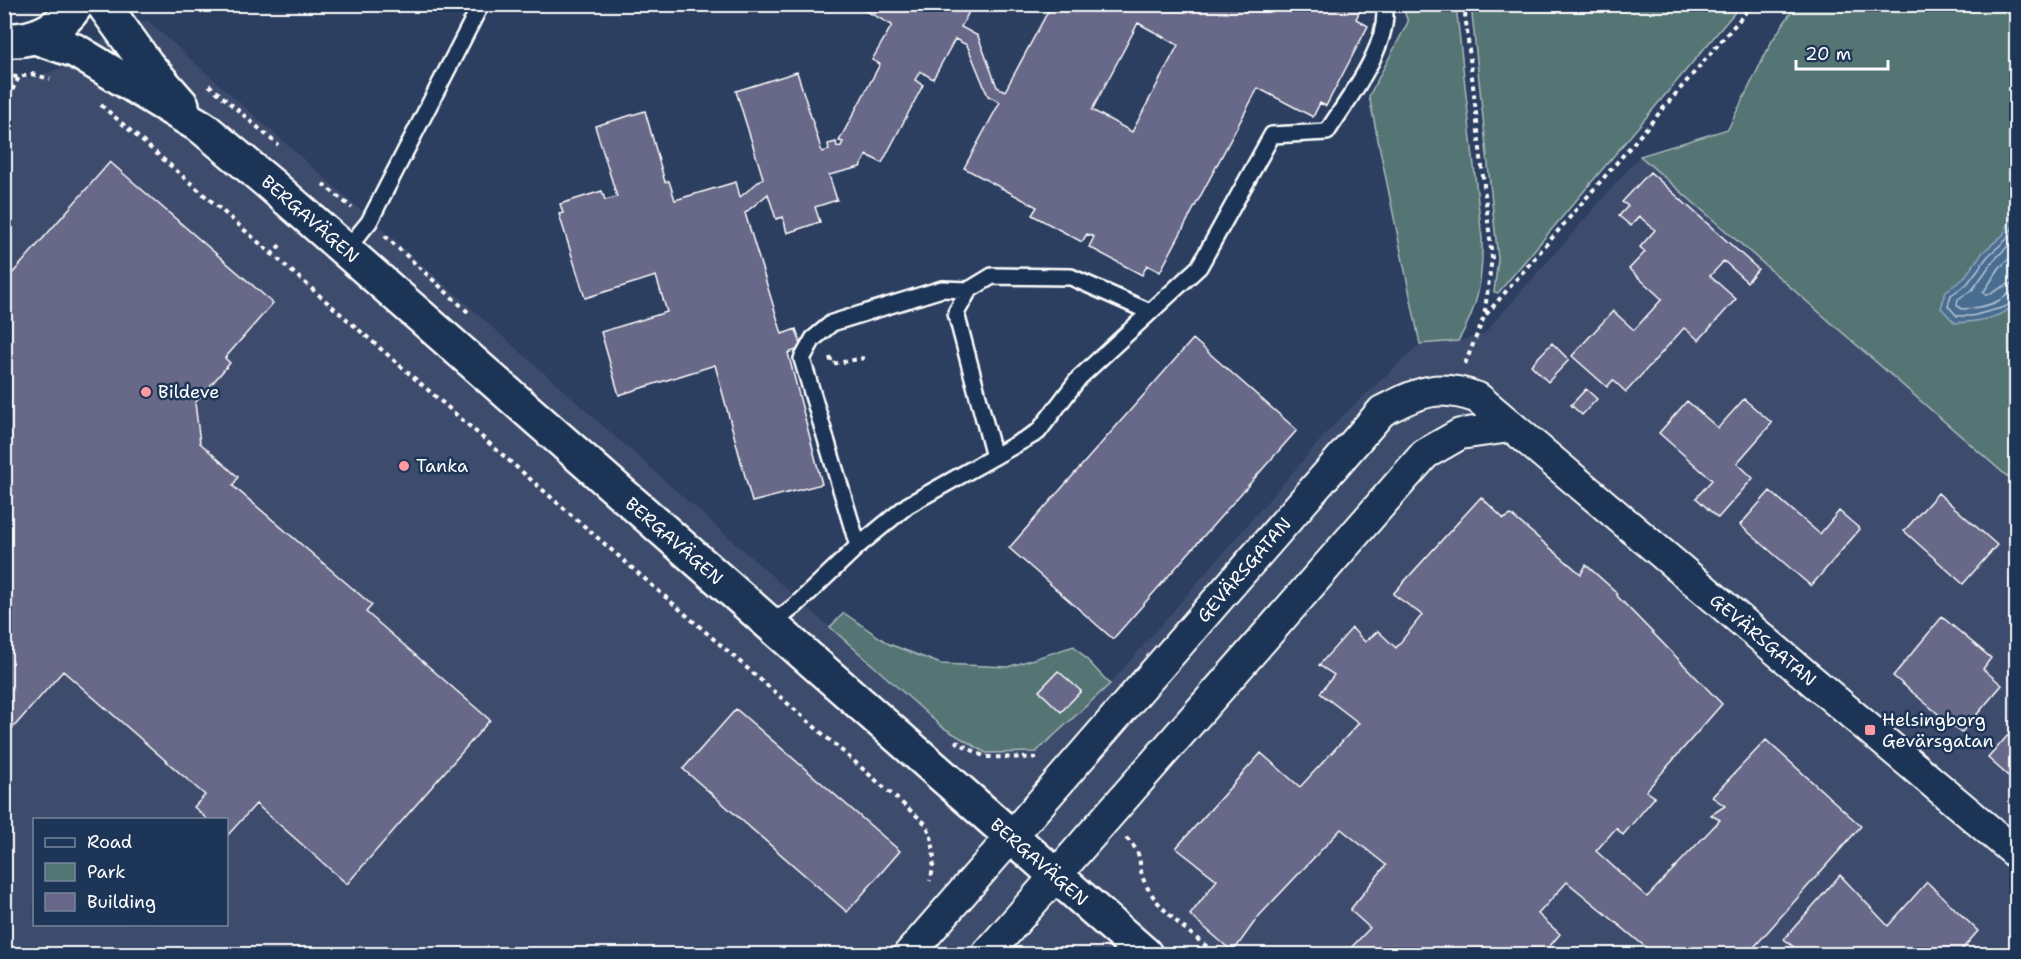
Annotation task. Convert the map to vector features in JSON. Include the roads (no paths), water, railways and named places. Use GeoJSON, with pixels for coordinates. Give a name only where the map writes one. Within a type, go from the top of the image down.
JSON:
{"type":"FeatureCollection","features":[{"type":"Feature","properties":{"kind":"street"},"geometry":{"type":"LineString","coordinates":[[16,50],[56,27],[77,4]]}},
{"type":"Feature","properties":{"kind":"street","name":"BERGAVÄGEN"},"geometry":{"type":"LineString","coordinates":[[103,4],[147,65],[203,128],[346,250],[1144,954]]}},
{"type":"Feature","properties":{"kind":"street","name":"BERGAVÄGEN"},"geometry":{"type":"LineString","coordinates":[[16,50],[75,51],[203,128]]}},
{"type":"Feature","properties":{"kind":"street","name":"GEVÄRSGATAN"},"geometry":{"type":"LineString","coordinates":[[909,954],[1382,411],[1418,393],[1454,389],[1478,398],[1510,428],[2016,853]]}},
{"type":"Feature","properties":{"kind":"street"},"geometry":{"type":"LineString","coordinates":[[987,954],[1425,454],[1460,434],[1510,428]]}},
{"type":"Feature","properties":{"kind":"lane"},"geometry":{"type":"LineString","coordinates":[[346,250],[369,222],[481,4]]}},
{"type":"Feature","properties":{"kind":"lane"},"geometry":{"type":"LineString","coordinates":[[770,625],[795,606],[858,546],[908,505],[1038,432],[1079,378],[1199,267],[1272,135],[1327,132],[1373,61],[1386,14],[1384,4]]}},
{"type":"Feature","properties":{"kind":"lane"},"geometry":{"type":"LineString","coordinates":[[994,457],[956,313],[969,290],[992,276],[1071,277],[1150,312]]}},
{"type":"Feature","properties":{"kind":"lane"},"geometry":{"type":"LineString","coordinates":[[858,546],[802,358],[813,339],[832,323],[942,289],[969,290]]}},
{"type":"Feature","properties":{"kind":"water"},"geometry":{"type":"Polygon","coordinates":[[[2016,207],[2016,302],[2011,308],[1997,316],[1955,323],[1941,308],[1946,291],[1963,279],[1983,252],[2003,235],[2016,207]]]}},
{"type":"Feature","properties":{"kind":"place","name":"Bildeve"},"geometry":{"type":"Point","coordinates":[146,392]}},
{"type":"Feature","properties":{"kind":"place","name":"Tanka"},"geometry":{"type":"Point","coordinates":[404,466]}},
{"type":"Feature","properties":{"kind":"place","name":"Helsingborg Gevärsgatan"},"geometry":{"type":"Point","coordinates":[1870,730]}}]}
